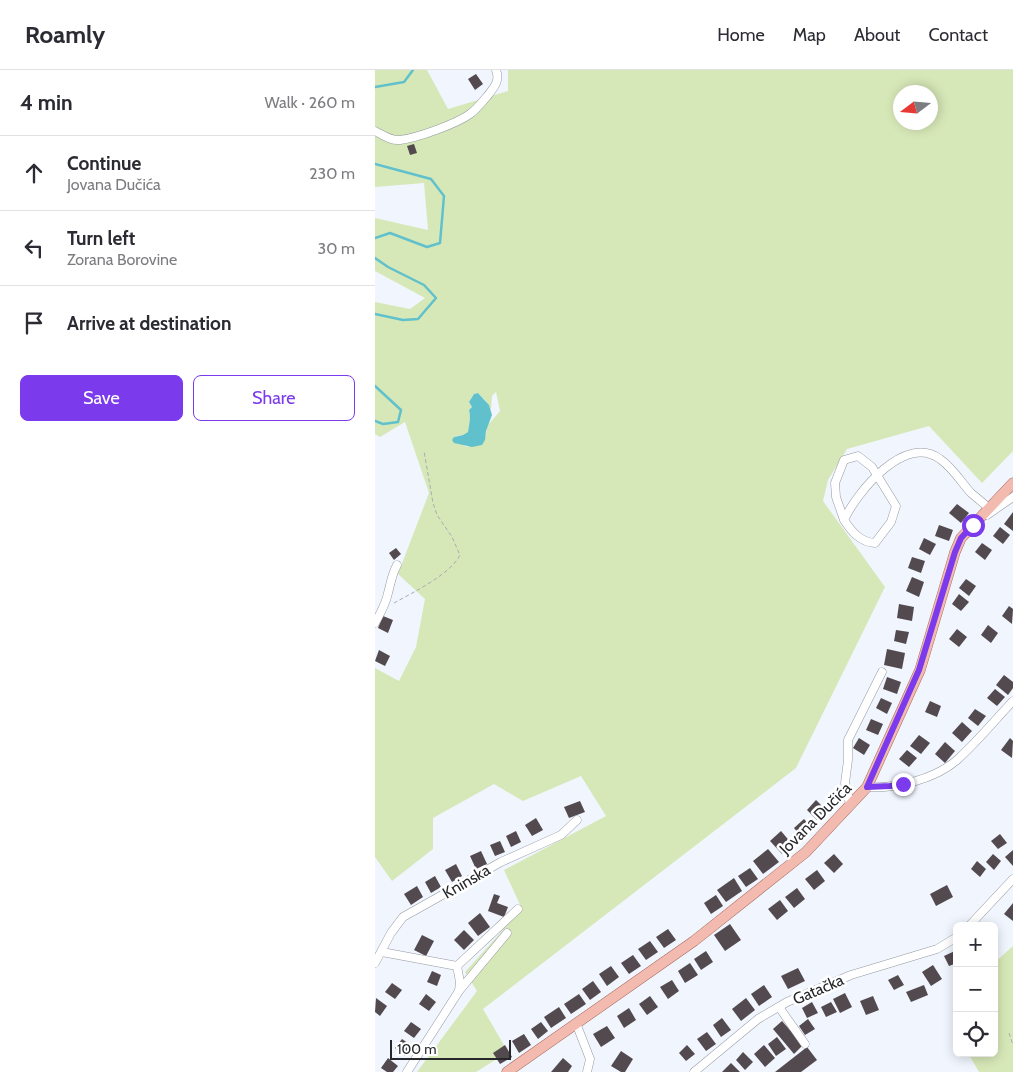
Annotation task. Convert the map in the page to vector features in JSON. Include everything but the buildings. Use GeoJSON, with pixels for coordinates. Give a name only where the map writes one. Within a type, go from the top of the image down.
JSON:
{"type":"FeatureCollection","features":[{"type":"Feature","properties":{"kind":"main road","name":"Jovana Dučića"},"geometry":{"type":"LineString","coordinates":[[507,1072],[693,941],[806,852],[867,787],[919,670],[961,538],[1013,483]]}},
{"type":"Feature","properties":{"kind":"street"},"geometry":{"type":"LineString","coordinates":[[375,131],[393,140],[399,140],[465,118],[479,106],[496,85],[498,76],[496,70]]}},
{"type":"Feature","properties":{"kind":"street"},"geometry":{"type":"LineString","coordinates":[[844,520],[848,511],[887,464],[909,455],[928,454],[939,457],[950,466],[973,494],[989,508]]}},
{"type":"Feature","properties":{"kind":"street"},"geometry":{"type":"LineString","coordinates":[[858,456],[872,467],[896,506],[891,522],[875,543],[867,543],[853,533],[844,520],[836,497],[835,482],[844,460],[858,456]]}},
{"type":"Feature","properties":{"kind":"street"},"geometry":{"type":"LineString","coordinates":[[973,525],[1013,497]]}},
{"type":"Feature","properties":{"kind":"street"},"geometry":{"type":"LineString","coordinates":[[375,624],[389,592],[391,576],[397,565]]}},
{"type":"Feature","properties":{"kind":"street"},"geometry":{"type":"LineString","coordinates":[[850,804],[845,783],[849,760],[848,740],[882,672]]}},
{"type":"Feature","properties":{"kind":"street"},"geometry":{"type":"LineString","coordinates":[[867,787],[903,784],[942,770],[957,760],[1013,701]]}},
{"type":"Feature","properties":{"kind":"street","name":"Kninska"},"geometry":{"type":"LineString","coordinates":[[375,963],[391,933],[403,917],[501,862],[561,835],[577,820]]}},
{"type":"Feature","properties":{"kind":"street"},"geometry":{"type":"LineString","coordinates":[[973,922],[1013,879]]}},
{"type":"Feature","properties":{"kind":"street"},"geometry":{"type":"LineString","coordinates":[[457,966],[517,910]]}},
{"type":"Feature","properties":{"kind":"street"},"geometry":{"type":"LineString","coordinates":[[407,1072],[459,991],[507,933]]}},
{"type":"Feature","properties":{"kind":"street","name":"Gatačka"},"geometry":{"type":"LineString","coordinates":[[695,1072],[758,1018],[779,1007],[851,975],[937,948],[953,939]]}},
{"type":"Feature","properties":{"kind":"street"},"geometry":{"type":"LineString","coordinates":[[382,952],[457,966]]}},
{"type":"Feature","properties":{"kind":"street"},"geometry":{"type":"LineString","coordinates":[[457,966],[460,982],[459,991]]}},
{"type":"Feature","properties":{"kind":"street"},"geometry":{"type":"LineString","coordinates":[[779,1007],[805,1044]]}},
{"type":"Feature","properties":{"kind":"street"},"geometry":{"type":"LineString","coordinates":[[576,1023],[590,1059],[587,1072]]}},
{"type":"Feature","properties":{"kind":"path"},"geometry":{"type":"LineString","coordinates":[[382,610],[428,584],[457,561],[460,555],[452,537],[437,515],[433,503],[424,451]]}},
{"type":"Feature","properties":{"kind":"path"},"geometry":{"type":"LineString","coordinates":[[1009,1033],[1013,1045]]}},
{"type":"Feature","properties":{"kind":"green space"},"geometry":{"type":"Polygon","coordinates":[[[375,70],[427,70],[448,109],[508,91],[508,70],[1013,70],[1013,451],[982,483],[929,426],[847,449],[828,480],[823,501],[885,587],[796,768],[483,1009],[508,1052],[476,1072],[417,1072],[477,991],[465,972],[522,909],[504,870],[606,816],[581,776],[523,801],[494,784],[433,818],[433,849],[392,881],[375,857],[375,668],[399,681],[416,647],[425,599],[398,574],[429,493],[405,422],[380,437],[375,434],[375,302],[410,309],[425,298],[375,271],[375,218],[428,230],[424,183],[375,187],[375,70]],[[496,392],[492,396],[491,410],[478,393],[474,394],[469,402],[472,407],[469,410],[468,432],[455,436],[461,444],[467,447],[486,435],[487,426],[500,411],[496,392]]]}},
{"type":"Feature","properties":{"kind":"green space"},"geometry":{"type":"Polygon","coordinates":[[[1013,946],[1013,1072],[979,1072],[970,1057],[998,1057],[998,959],[1013,946]]]}},
{"type":"Feature","properties":{"kind":"water"},"geometry":{"type":"Polygon","coordinates":[[[478,393],[489,405],[492,415],[485,440],[482,445],[472,447],[454,443],[452,440],[454,437],[468,432],[469,410],[472,407],[469,402],[474,394],[478,393]]]}},
{"type":"Feature","properties":{"kind":"waterway"},"geometry":{"type":"LineString","coordinates":[[375,87],[404,82],[413,70]]}},
{"type":"Feature","properties":{"kind":"waterway"},"geometry":{"type":"LineString","coordinates":[[375,164],[431,179],[444,196],[440,243],[427,247],[390,233],[375,238]]}},
{"type":"Feature","properties":{"kind":"waterway"},"geometry":{"type":"LineString","coordinates":[[375,258],[388,267],[424,285],[436,298],[418,319],[403,320],[375,314]]}},
{"type":"Feature","properties":{"kind":"waterway"},"geometry":{"type":"LineString","coordinates":[[375,386],[401,410],[398,422],[383,424],[375,421]]}},
{"type":"Feature","properties":{"kind":"route"},"geometry":{"type":"LineString","coordinates":[[903,784],[874,788],[867,787],[919,670],[955,552],[961,538],[973,525]]}}]}
